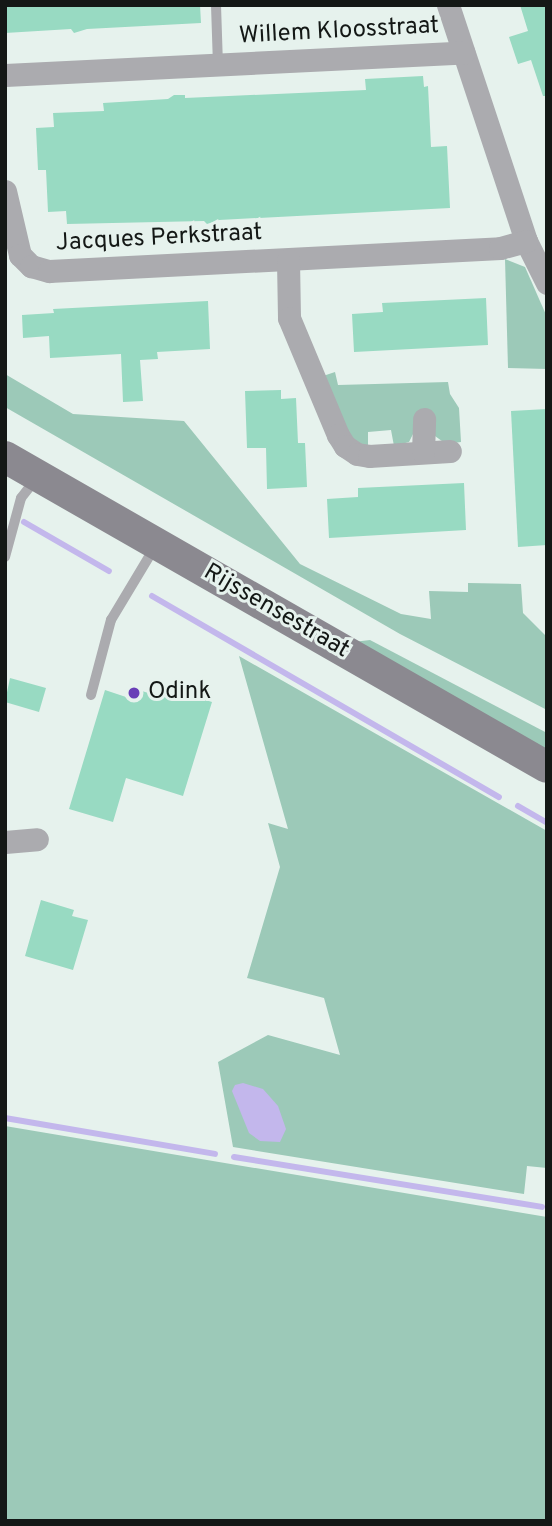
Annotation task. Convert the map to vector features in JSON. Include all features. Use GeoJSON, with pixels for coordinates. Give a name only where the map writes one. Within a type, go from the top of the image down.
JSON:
{"type":"FeatureCollection","features":[{"type":"Feature","properties":{"kind":"main road","name":"Rijssensestraat"},"geometry":{"type":"LineString","coordinates":[[5,457],[547,767]]}},
{"type":"Feature","properties":{"kind":"street"},"geometry":{"type":"LineString","coordinates":[[448,5],[526,242],[547,283]]}},
{"type":"Feature","properties":{"kind":"street","name":"Willem Kloosstraat"},"geometry":{"type":"LineString","coordinates":[[5,75],[463,52]]}},
{"type":"Feature","properties":{"kind":"street","name":"Jacques Perkstraat"},"geometry":{"type":"LineString","coordinates":[[5,191],[20,255],[40,270],[500,248],[526,242]]}},
{"type":"Feature","properties":{"kind":"street","name":"Jacques Perkstraat"},"geometry":{"type":"LineString","coordinates":[[288,260],[289,318],[341,441],[351,451],[363,456],[450,451]]}},
{"type":"Feature","properties":{"kind":"street"},"geometry":{"type":"LineString","coordinates":[[423,452],[424,419]]}},
{"type":"Feature","properties":{"kind":"street"},"geometry":{"type":"LineString","coordinates":[[5,842],[37,839]]}},
{"type":"Feature","properties":{"kind":"lane","name":"Willem Kloosstraat"},"geometry":{"type":"LineString","coordinates":[[216,5],[218,65]]}},
{"type":"Feature","properties":{"kind":"lane"},"geometry":{"type":"LineString","coordinates":[[5,557],[21,498],[38,476]]}},
{"type":"Feature","properties":{"kind":"lane"},"geometry":{"type":"LineString","coordinates":[[91,695],[111,620],[157,544]]}},
{"type":"Feature","properties":{"kind":"green space"},"geometry":{"type":"Polygon","coordinates":[[[505,259],[525,267],[547,317],[547,369],[508,368],[505,259]]]}},
{"type":"Feature","properties":{"kind":"green space"},"geometry":{"type":"Polygon","coordinates":[[[335,372],[338,385],[448,382],[450,394],[459,408],[461,442],[446,444],[435,436],[414,432],[409,442],[394,446],[391,430],[368,432],[368,447],[351,441],[323,376],[335,372]]]}},
{"type":"Feature","properties":{"kind":"green space"},"geometry":{"type":"Polygon","coordinates":[[[5,374],[73,414],[184,421],[300,564],[401,614],[431,619],[429,591],[468,592],[468,583],[521,584],[523,613],[547,637],[547,710],[400,634],[5,407],[5,374]]]}},
{"type":"Feature","properties":{"kind":"green space"},"geometry":{"type":"Polygon","coordinates":[[[370,640],[547,733],[547,753],[353,642],[370,640]]]}},
{"type":"Feature","properties":{"kind":"green space"},"geometry":{"type":"Polygon","coordinates":[[[239,656],[547,831],[547,1168],[527,1166],[524,1194],[233,1147],[218,1062],[268,1035],[340,1055],[324,998],[247,978],[280,867],[268,823],[288,829],[239,656]]]}},
{"type":"Feature","properties":{"kind":"green space"},"geometry":{"type":"Polygon","coordinates":[[[5,1126],[547,1217],[547,1521],[5,1521],[5,1126]]]}},
{"type":"Feature","properties":{"kind":"shaded area"},"geometry":{"type":"Polygon","coordinates":[[[243,1083],[263,1089],[278,1106],[286,1129],[280,1142],[260,1141],[249,1133],[232,1091],[235,1085],[243,1083]]]}},
{"type":"Feature","properties":{"kind":"building"},"geometry":{"type":"Polygon","coordinates":[[[200,5],[201,23],[87,29],[74,33],[71,29],[5,33],[5,7],[200,5]]]}},
{"type":"Feature","properties":{"kind":"building"},"geometry":{"type":"Polygon","coordinates":[[[520,5],[547,5],[547,96],[543,96],[531,60],[518,64],[509,37],[528,31],[520,5]]]}},
{"type":"Feature","properties":{"kind":"building"},"geometry":{"type":"Polygon","coordinates":[[[423,76],[424,87],[428,86],[431,147],[447,146],[450,208],[219,220],[207,224],[204,221],[67,224],[66,211],[48,212],[46,170],[38,170],[36,128],[54,127],[53,113],[104,111],[103,103],[168,99],[174,95],[185,95],[185,98],[366,90],[365,79],[423,76]]]}},
{"type":"Feature","properties":{"kind":"building"},"geometry":{"type":"Polygon","coordinates":[[[486,298],[488,345],[354,352],[352,314],[383,312],[382,303],[486,298]]]}},
{"type":"Feature","properties":{"kind":"building"},"geometry":{"type":"Polygon","coordinates":[[[208,301],[210,349],[157,352],[158,359],[140,360],[143,401],[123,402],[121,354],[50,358],[49,336],[23,338],[22,315],[54,313],[53,309],[208,301]]]}},
{"type":"Feature","properties":{"kind":"building"},"geometry":{"type":"Polygon","coordinates":[[[281,390],[281,399],[296,398],[298,443],[305,443],[307,487],[267,489],[266,448],[247,448],[245,391],[281,390]]]}},
{"type":"Feature","properties":{"kind":"building"},"geometry":{"type":"Polygon","coordinates":[[[547,409],[547,545],[518,547],[511,411],[547,409]]]}},
{"type":"Feature","properties":{"kind":"building"},"geometry":{"type":"Polygon","coordinates":[[[464,483],[466,530],[329,538],[327,499],[358,497],[358,488],[464,483]]]}},
{"type":"Feature","properties":{"kind":"building"},"geometry":{"type":"Polygon","coordinates":[[[10,678],[46,688],[39,712],[5,702],[10,678]]]}},
{"type":"Feature","properties":{"kind":"building"},"geometry":{"type":"Polygon","coordinates":[[[161,686],[212,702],[183,796],[126,778],[113,822],[69,809],[105,690],[126,697],[129,687],[158,696],[161,686]]]}},
{"type":"Feature","properties":{"kind":"building"},"geometry":{"type":"Polygon","coordinates":[[[41,900],[74,910],[72,916],[88,920],[73,970],[25,956],[41,900]]]}},
{"type":"Feature","properties":{"kind":"waterway"},"geometry":{"type":"LineString","coordinates":[[24,522],[109,571]]}},
{"type":"Feature","properties":{"kind":"waterway"},"geometry":{"type":"LineString","coordinates":[[152,596],[499,797]]}},
{"type":"Feature","properties":{"kind":"waterway"},"geometry":{"type":"LineString","coordinates":[[518,806],[547,823]]}},
{"type":"Feature","properties":{"kind":"waterway"},"geometry":{"type":"LineString","coordinates":[[5,1118],[215,1154]]}},
{"type":"Feature","properties":{"kind":"waterway"},"geometry":{"type":"LineString","coordinates":[[234,1157],[542,1207]]}},
{"type":"Feature","properties":{"kind":"place","name":"Odink"},"geometry":{"type":"Point","coordinates":[134,693]}}]}
